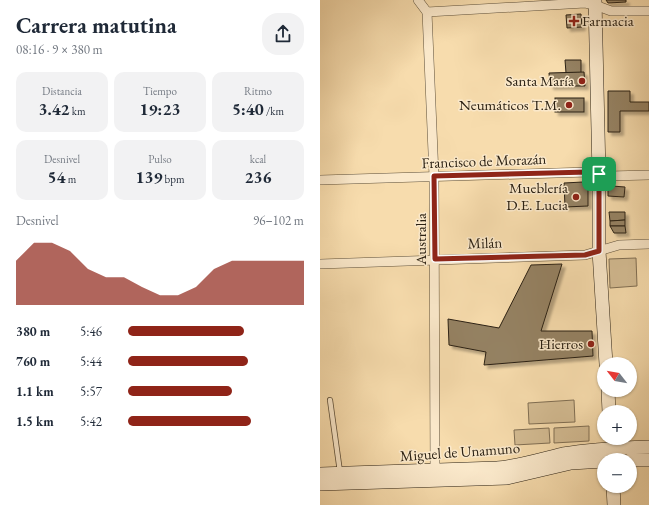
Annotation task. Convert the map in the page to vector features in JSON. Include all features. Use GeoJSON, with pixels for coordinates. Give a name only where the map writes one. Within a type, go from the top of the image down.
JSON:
{"type":"FeatureCollection","features":[{"type":"Feature","properties":{"kind":"street"},"geometry":{"type":"LineString","coordinates":[[418,0],[427,12],[595,2],[611,11],[649,11]]}},
{"type":"Feature","properties":{"kind":"street"},"geometry":{"type":"LineString","coordinates":[[595,2],[599,174],[599,251],[606,357]]}},
{"type":"Feature","properties":{"kind":"street","name":"Australia"},"geometry":{"type":"LineString","coordinates":[[427,12],[434,176],[435,476]]}},
{"type":"Feature","properties":{"kind":"street","name":"Francisco de Morazán"},"geometry":{"type":"LineString","coordinates":[[320,180],[589,172],[609,176],[649,175]]}},
{"type":"Feature","properties":{"kind":"street","name":"Milán"},"geometry":{"type":"LineString","coordinates":[[320,264],[585,255],[619,245],[649,244]]}},
{"type":"Feature","properties":{"kind":"street","name":"Miguel de Unamuno"},"geometry":{"type":"LineString","coordinates":[[320,484],[435,476],[509,467],[563,454],[612,449],[649,448]]}},
{"type":"Feature","properties":{"kind":"street"},"geometry":{"type":"LineString","coordinates":[[637,460],[649,460]]}},
{"type":"Feature","properties":{"kind":"street","name":"Miguel de Unamuno"},"geometry":{"type":"LineString","coordinates":[[320,474],[507,478],[571,463],[597,462]]}},
{"type":"Feature","properties":{"kind":"street"},"geometry":{"type":"LineString","coordinates":[[613,493],[614,505]]}},
{"type":"Feature","properties":{"kind":"lane"},"geometry":{"type":"LineString","coordinates":[[330,400],[340,474]]}},
{"type":"Feature","properties":{"kind":"shaded area"},"geometry":{"type":"Polygon","coordinates":[[[636,258],[637,286],[610,288],[609,259],[636,258]]]}},
{"type":"Feature","properties":{"kind":"shaded area"},"geometry":{"type":"Polygon","coordinates":[[[574,400],[575,422],[529,424],[528,403],[574,400]]]}},
{"type":"Feature","properties":{"kind":"shaded area"},"geometry":{"type":"Polygon","coordinates":[[[589,426],[589,441],[554,443],[554,428],[589,426]]]}},
{"type":"Feature","properties":{"kind":"shaded area"},"geometry":{"type":"Polygon","coordinates":[[[549,428],[550,443],[515,445],[514,430],[549,428]]]}},
{"type":"Feature","properties":{"kind":"building"},"geometry":{"type":"Polygon","coordinates":[[[606,0],[626,0],[626,2],[608,3],[606,0]]]}},
{"type":"Feature","properties":{"kind":"building","name":"Farmacia"},"geometry":{"type":"Polygon","coordinates":[[[581,14],[582,27],[567,28],[566,15],[581,14]]]}},
{"type":"Feature","properties":{"kind":"building"},"geometry":{"type":"Polygon","coordinates":[[[565,60],[581,60],[581,73],[566,73],[565,60]]]}},
{"type":"Feature","properties":{"kind":"building"},"geometry":{"type":"Polygon","coordinates":[[[584,72],[585,86],[550,86],[549,73],[584,72]]]}},
{"type":"Feature","properties":{"kind":"building"},"geometry":{"type":"Polygon","coordinates":[[[608,91],[630,91],[630,102],[649,102],[649,111],[620,111],[620,132],[608,132],[608,91]]]}},
{"type":"Feature","properties":{"kind":"building","name":"Neumáticos T.M."},"geometry":{"type":"Polygon","coordinates":[[[555,98],[584,98],[584,112],[555,112],[555,98]]]}},
{"type":"Feature","properties":{"kind":"building","name":"Mueblería D.E. Lucia"},"geometry":{"type":"Polygon","coordinates":[[[583,182],[588,188],[588,206],[565,207],[564,183],[583,182]]]}},
{"type":"Feature","properties":{"kind":"building"},"geometry":{"type":"Polygon","coordinates":[[[612,186],[625,187],[624,197],[608,196],[608,190],[612,186]]]}},
{"type":"Feature","properties":{"kind":"building"},"geometry":{"type":"Polygon","coordinates":[[[609,212],[625,212],[625,220],[610,221],[609,212]]]}},
{"type":"Feature","properties":{"kind":"building"},"geometry":{"type":"Polygon","coordinates":[[[625,220],[625,226],[610,226],[610,221],[625,220]]]}},
{"type":"Feature","properties":{"kind":"building"},"geometry":{"type":"Polygon","coordinates":[[[610,226],[625,226],[626,233],[614,233],[610,226]]]}},
{"type":"Feature","properties":{"kind":"building"},"geometry":{"type":"Polygon","coordinates":[[[562,264],[541,331],[592,331],[593,356],[484,365],[486,352],[449,345],[448,319],[499,328],[531,265],[562,264]]]}},
{"type":"Feature","properties":{"kind":"place","name":"Farmacia"},"geometry":{"type":"Point","coordinates":[574,21]}},
{"type":"Feature","properties":{"kind":"place","name":"Santa María"},"geometry":{"type":"Point","coordinates":[582,81]}},
{"type":"Feature","properties":{"kind":"place","name":"Neumáticos T.M."},"geometry":{"type":"Point","coordinates":[569,105]}},
{"type":"Feature","properties":{"kind":"place","name":"Mueblería D.E. Lucia"},"geometry":{"type":"Point","coordinates":[576,197]}},
{"type":"Feature","properties":{"kind":"place","name":"Hierros"},"geometry":{"type":"Point","coordinates":[591,344]}},
{"type":"Feature","properties":{"kind":"route"},"geometry":{"type":"LineString","coordinates":[[589,172],[599,174],[599,251],[585,255],[435,259],[434,176],[589,172]]}}]}
